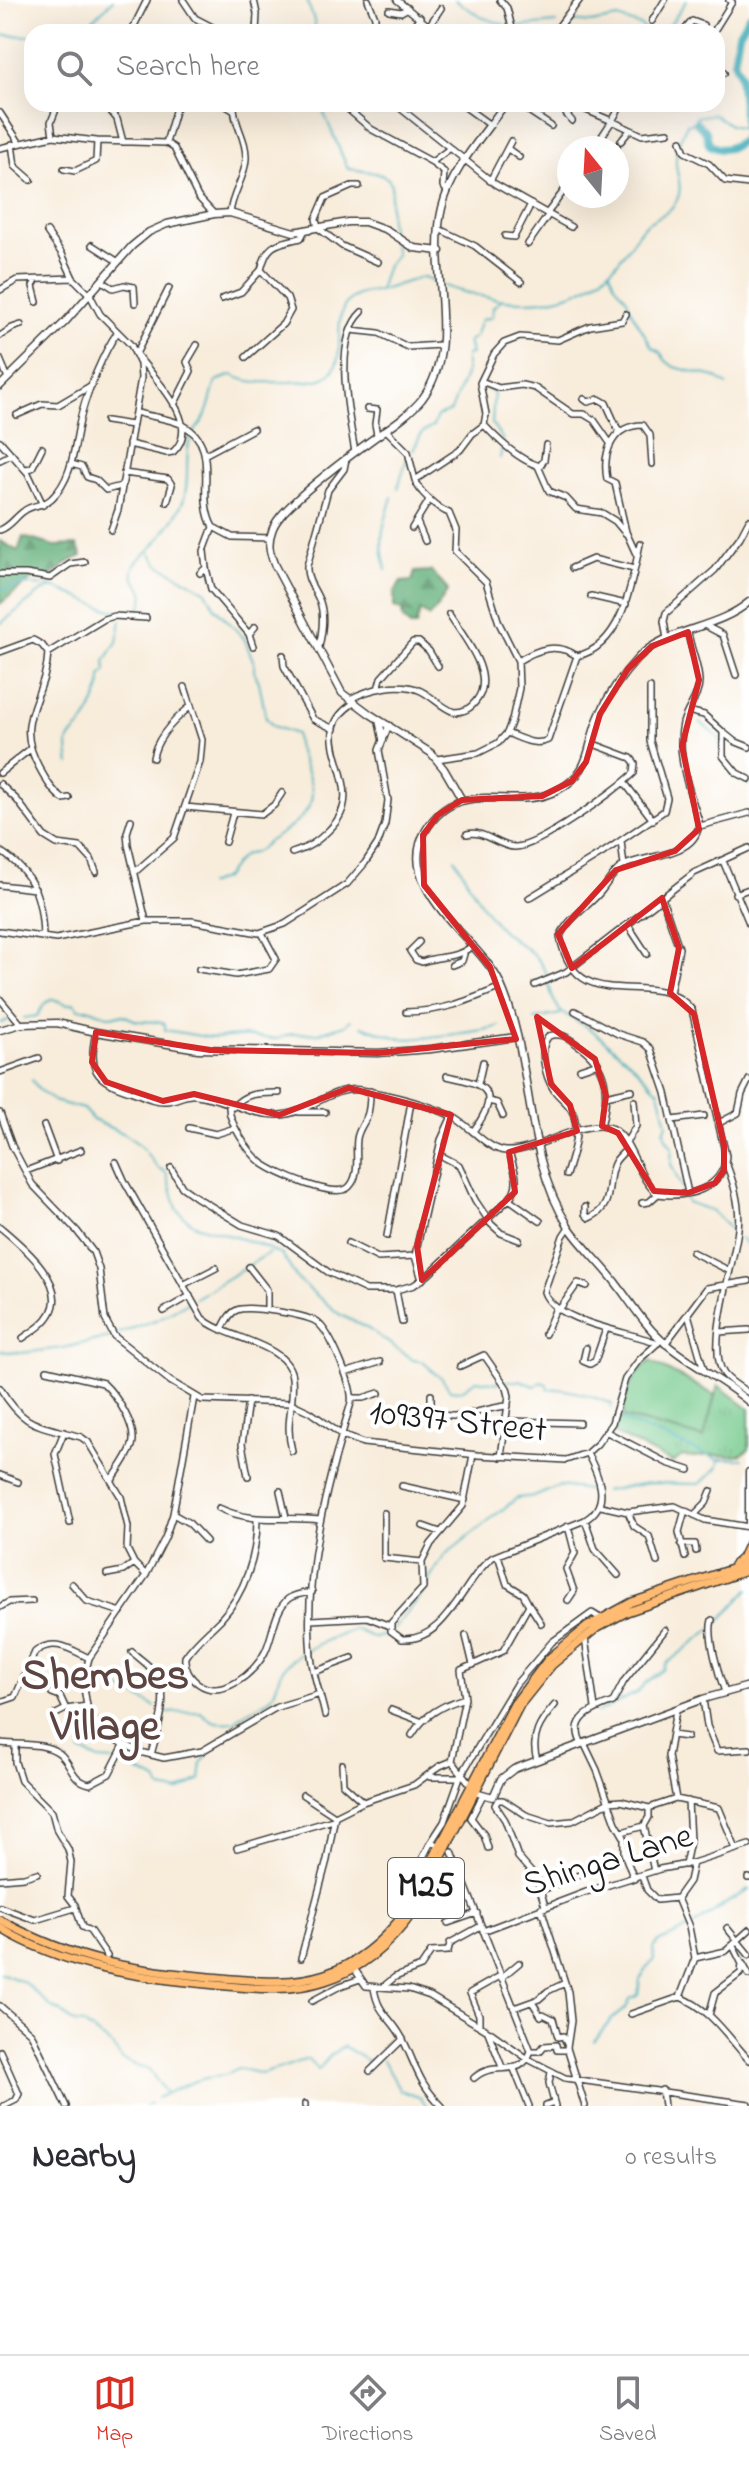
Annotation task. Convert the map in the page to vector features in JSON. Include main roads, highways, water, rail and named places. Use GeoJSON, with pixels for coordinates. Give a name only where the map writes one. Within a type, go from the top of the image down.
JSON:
{"type":"FeatureCollection","features":[{"type":"Feature","properties":{"kind":"main road"},"geometry":{"type":"LineString","coordinates":[[728,1569],[742,1558],[749,1543]]}},
{"type":"Feature","properties":{"kind":"main road","name":"M25"},"geometry":{"type":"LineString","coordinates":[[476,1791],[509,1713],[521,1693],[548,1659],[574,1636],[632,1602],[749,1563]]}},
{"type":"Feature","properties":{"kind":"main road","name":"M25"},"geometry":{"type":"LineString","coordinates":[[0,1928],[53,1954],[109,1971],[156,1980],[309,1986],[352,1966],[377,1953],[405,1925],[527,1696],[552,1665],[585,1637],[627,1612],[749,1570]]}},
{"type":"Feature","properties":{"kind":"main road","name":"M25"},"geometry":{"type":"LineString","coordinates":[[0,1920],[56,1947],[108,1964],[254,1985]]}},
{"type":"Feature","properties":{"kind":"waterway"},"geometry":{"type":"LineString","coordinates":[[88,24],[113,0]]}},
{"type":"Feature","properties":{"kind":"waterway"},"geometry":{"type":"LineString","coordinates":[[307,0],[315,24]]}},
{"type":"Feature","properties":{"kind":"waterway"},"geometry":{"type":"LineString","coordinates":[[455,0],[481,17],[502,24]]}},
{"type":"Feature","properties":{"kind":"waterway"},"geometry":{"type":"LineString","coordinates":[[670,24],[687,0]]}},
{"type":"Feature","properties":{"kind":"waterway"},"geometry":{"type":"LineString","coordinates":[[696,122],[706,132],[709,144],[719,149],[733,146],[746,136],[740,74],[734,61],[739,33],[749,16]]}},
{"type":"Feature","properties":{"kind":"waterway"},"geometry":{"type":"LineString","coordinates":[[570,21],[591,23],[618,18],[635,24]]}},
{"type":"Feature","properties":{"kind":"waterway"},"geometry":{"type":"LineString","coordinates":[[546,24],[556,23]]}},
{"type":"Feature","properties":{"kind":"waterway"},"geometry":{"type":"LineString","coordinates":[[0,35],[24,36]]}},
{"type":"Feature","properties":{"kind":"waterway"},"geometry":{"type":"LineString","coordinates":[[323,112],[348,169],[381,175],[391,184],[391,230]]}},
{"type":"Feature","properties":{"kind":"waterway"},"geometry":{"type":"LineString","coordinates":[[444,286],[511,301],[534,301],[577,292],[597,281],[615,265],[644,226],[674,205],[680,190],[677,150],[687,124],[696,122],[696,117],[714,114],[730,125],[742,128],[744,125]]}},
{"type":"Feature","properties":{"kind":"waterway"},"geometry":{"type":"LineString","coordinates":[[741,142],[749,150]]}},
{"type":"Feature","properties":{"kind":"waterway"},"geometry":{"type":"LineString","coordinates":[[392,236],[396,255],[386,268],[379,291],[422,277],[438,284]]}},
{"type":"Feature","properties":{"kind":"waterway"},"geometry":{"type":"LineString","coordinates":[[610,272],[652,347],[666,361],[674,367],[715,377],[727,385]]}},
{"type":"Feature","properties":{"kind":"waterway"},"geometry":{"type":"LineString","coordinates":[[0,624],[40,593],[53,587],[116,611],[139,610],[144,595],[134,578],[134,567],[162,536],[182,504],[189,443],[205,417],[216,381],[233,375],[259,382],[324,378],[334,370],[338,358],[341,315],[346,303],[358,295],[378,291]]}},
{"type":"Feature","properties":{"kind":"waterway"},"geometry":{"type":"LineString","coordinates":[[413,450],[422,433],[433,426],[437,416],[451,411],[466,372],[466,355],[471,354],[468,341],[475,337],[481,320],[492,317],[493,307],[501,300]]}},
{"type":"Feature","properties":{"kind":"waterway"},"geometry":{"type":"LineString","coordinates":[[483,385],[494,393],[492,424],[503,440]]}},
{"type":"Feature","properties":{"kind":"waterway"},"geometry":{"type":"LineString","coordinates":[[500,458],[503,444]]}},
{"type":"Feature","properties":{"kind":"waterway"},"geometry":{"type":"LineString","coordinates":[[398,488],[407,458]]}},
{"type":"Feature","properties":{"kind":"waterway"},"geometry":{"type":"LineString","coordinates":[[386,570],[382,540],[392,497]]}},
{"type":"Feature","properties":{"kind":"waterway"},"geometry":{"type":"LineString","coordinates":[[149,551],[158,564],[206,591],[215,608],[244,638],[254,663],[266,718],[273,726],[296,734],[311,784],[308,808],[297,821],[257,851],[240,858],[224,878],[207,885]]}},
{"type":"Feature","properties":{"kind":"waterway"},"geometry":{"type":"LineString","coordinates":[[0,590],[23,584],[53,587]]}},
{"type":"Feature","properties":{"kind":"waterway"},"geometry":{"type":"LineString","coordinates":[[70,764],[69,741],[96,702],[101,676],[106,671],[105,661],[117,642],[121,620]]}},
{"type":"Feature","properties":{"kind":"waterway"},"geometry":{"type":"LineString","coordinates":[[700,722],[719,738],[723,760],[731,771],[749,785]]}},
{"type":"Feature","properties":{"kind":"waterway"},"geometry":{"type":"LineString","coordinates":[[455,858],[493,920],[533,954],[547,977]]}},
{"type":"Feature","properties":{"kind":"waterway"},"geometry":{"type":"LineString","coordinates":[[549,985],[560,1011],[593,1031],[659,1091],[667,1124],[664,1131],[672,1147],[671,1164],[682,1189]]}},
{"type":"Feature","properties":{"kind":"waterway"},"geometry":{"type":"LineString","coordinates":[[24,1018],[37,1016],[45,1003],[53,999],[108,1016],[123,1015],[137,1021],[160,1022],[165,1024],[165,1030],[212,1038],[242,1036],[277,1039],[291,1034],[319,1033],[351,1020]]}},
{"type":"Feature","properties":{"kind":"waterway"},"geometry":{"type":"LineString","coordinates":[[535,1019],[561,1014]]}},
{"type":"Feature","properties":{"kind":"waterway"},"geometry":{"type":"LineString","coordinates":[[0,1023],[11,1019]]}},
{"type":"Feature","properties":{"kind":"waterway"},"geometry":{"type":"LineString","coordinates":[[362,1026],[405,1039],[499,1026]]}},
{"type":"Feature","properties":{"kind":"waterway"},"geometry":{"type":"LineString","coordinates":[[32,1080],[39,1090],[54,1101],[83,1109],[93,1120],[140,1145],[158,1168],[166,1172],[177,1209],[195,1225],[255,1243],[282,1255],[298,1280],[339,1314],[372,1331],[413,1360],[424,1362],[450,1390],[461,1390],[476,1380],[499,1383]]}},
{"type":"Feature","properties":{"kind":"waterway"},"geometry":{"type":"LineString","coordinates":[[685,1197],[687,1202],[712,1211],[734,1233]]}},
{"type":"Feature","properties":{"kind":"waterway"},"geometry":{"type":"LineString","coordinates":[[740,1238],[749,1247]]}},
{"type":"Feature","properties":{"kind":"waterway"},"geometry":{"type":"LineString","coordinates":[[195,1298],[269,1253]]}},
{"type":"Feature","properties":{"kind":"waterway"},"geometry":{"type":"LineString","coordinates":[[117,1334],[158,1319],[188,1302]]}},
{"type":"Feature","properties":{"kind":"waterway"},"geometry":{"type":"LineString","coordinates":[[0,1351],[21,1353],[63,1348],[110,1337]]}},
{"type":"Feature","properties":{"kind":"waterway"},"geometry":{"type":"LineString","coordinates":[[506,1381],[521,1381],[535,1386],[541,1382],[547,1384],[548,1389],[571,1391],[605,1401],[612,1404],[611,1408]]}},
{"type":"Feature","properties":{"kind":"waterway"},"geometry":{"type":"LineString","coordinates":[[618,1416],[719,1460]]}},
{"type":"Feature","properties":{"kind":"waterway"},"geometry":{"type":"LineString","coordinates":[[605,1491],[648,1483],[700,1484],[717,1468],[720,1459],[743,1459]]}},
{"type":"Feature","properties":{"kind":"waterway"},"geometry":{"type":"LineString","coordinates":[[394,1629],[428,1587],[429,1580],[445,1555],[517,1498],[536,1496],[560,1486],[595,1491]]}},
{"type":"Feature","properties":{"kind":"waterway"},"geometry":{"type":"LineString","coordinates":[[597,1713],[638,1692],[666,1664],[714,1627],[749,1589]]}},
{"type":"Feature","properties":{"kind":"waterway"},"geometry":{"type":"LineString","coordinates":[[166,1713],[201,1712],[216,1722],[235,1722],[270,1698],[283,1669],[306,1651],[354,1629],[374,1638],[386,1635]]}},
{"type":"Feature","properties":{"kind":"waterway"},"geometry":{"type":"LineString","coordinates":[[101,1685],[130,1692],[155,1707]]}},
{"type":"Feature","properties":{"kind":"waterway"},"geometry":{"type":"LineString","coordinates":[[80,1751],[99,1760],[113,1761]]}},
{"type":"Feature","properties":{"kind":"waterway"},"geometry":{"type":"LineString","coordinates":[[121,1762],[157,1781],[161,1789],[178,1792],[200,1780],[202,1762],[208,1754]]}},
{"type":"Feature","properties":{"kind":"waterway"},"geometry":{"type":"LineString","coordinates":[[693,1926],[749,1890]]}},
{"type":"Feature","properties":{"kind":"waterway"},"geometry":{"type":"LineString","coordinates":[[594,2041],[611,2020],[626,2008],[630,1999],[638,1995],[640,1979],[654,1959],[653,1948],[660,1941],[688,1929]]}},
{"type":"Feature","properties":{"kind":"waterway"},"geometry":{"type":"LineString","coordinates":[[0,1973],[24,1982],[52,2008],[74,2023],[83,2024],[111,2045],[123,2060],[149,2070],[157,2081]]}},
{"type":"Feature","properties":{"kind":"waterway"},"geometry":{"type":"LineString","coordinates":[[157,2098],[187,2084],[225,2075],[237,2068],[262,2074],[308,2059],[318,2070],[343,2046],[367,2061],[377,2060]]}},
{"type":"Feature","properties":{"kind":"waterway"},"geometry":{"type":"LineString","coordinates":[[383,2060],[400,2090],[421,2098],[427,2106]]}},
{"type":"Feature","properties":{"kind":"waterway"},"geometry":{"type":"LineString","coordinates":[[159,2083],[165,2092]]}},
{"type":"Feature","properties":{"kind":"waterway"},"geometry":{"type":"LineString","coordinates":[[145,2106],[150,2103]]}},
{"type":"Feature","properties":{"kind":"district","name":"Shembes Village"},"geometry":{"type":"Point","coordinates":[105,1702]}}]}
